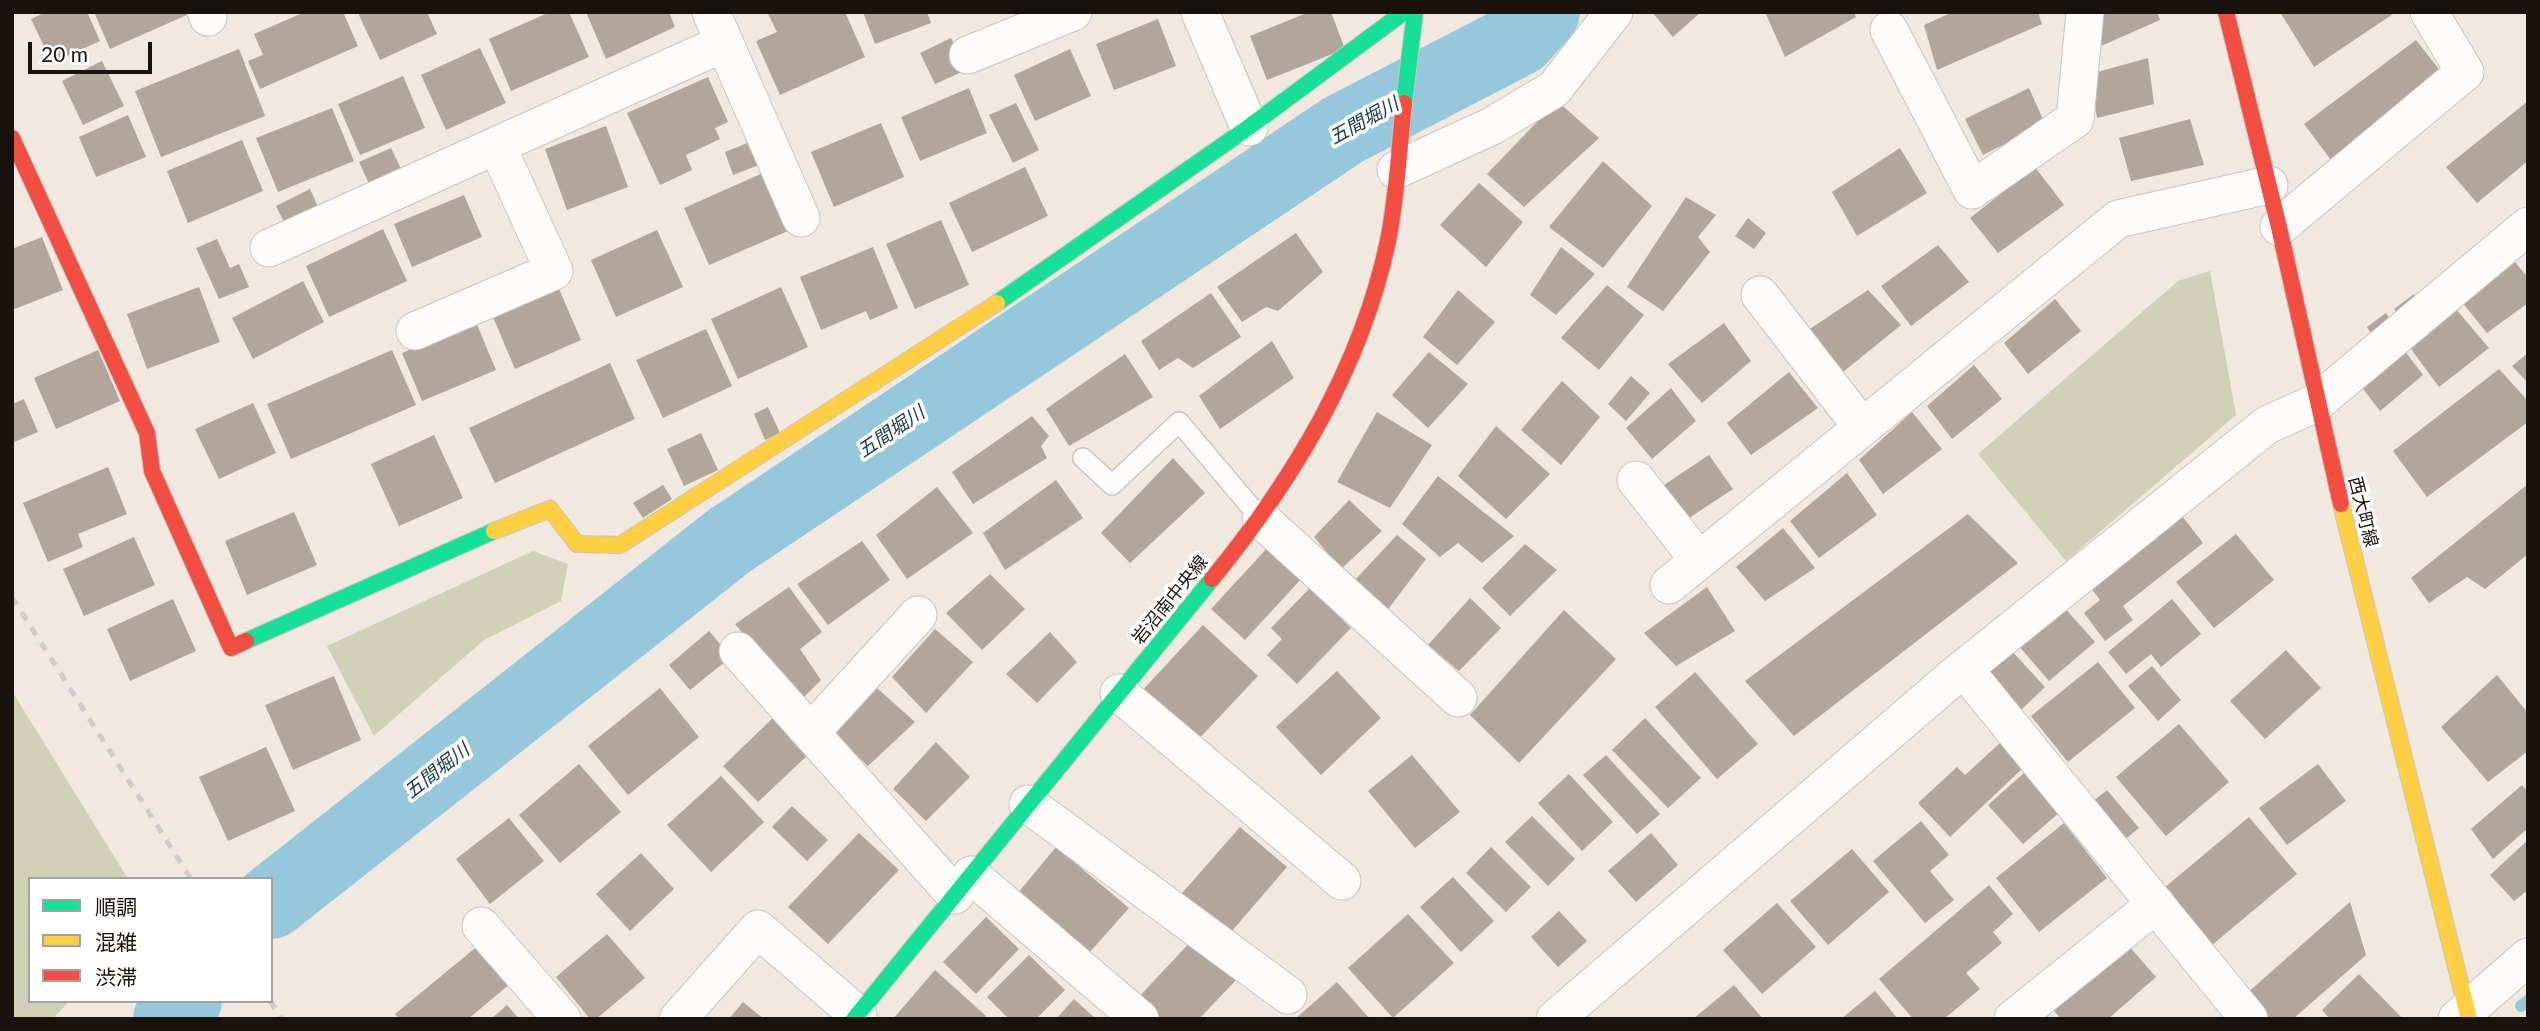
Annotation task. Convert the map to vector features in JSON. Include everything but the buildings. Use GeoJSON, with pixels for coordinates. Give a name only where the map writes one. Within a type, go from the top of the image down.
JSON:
{"type":"FeatureCollection","features":[{"type":"Feature","properties":{"kind":"street"},"geometry":{"type":"LineString","coordinates":[[968,55],[1073,12]]}},
{"type":"Feature","properties":{"kind":"street"},"geometry":{"type":"LineString","coordinates":[[1200,12],[1249,127]]}},
{"type":"Feature","properties":{"kind":"street"},"geometry":{"type":"LineString","coordinates":[[1398,158],[1492,126],[1554,89],[1614,12]]}},
{"type":"Feature","properties":{"kind":"street"},"geometry":{"type":"LineString","coordinates":[[1889,30],[1972,190],[2075,119],[2085,12]]}},
{"type":"Feature","properties":{"kind":"street","name":"西大町線"},"geometry":{"type":"LineString","coordinates":[[2227,12],[2279,228],[2316,403],[2464,1015]]}},
{"type":"Feature","properties":{"kind":"street"},"geometry":{"type":"LineString","coordinates":[[2279,228],[2465,72],[2429,12]]}},
{"type":"Feature","properties":{"kind":"street"},"geometry":{"type":"LineString","coordinates":[[12,138],[146,433],[152,471],[231,648],[477,538],[551,509],[577,544],[621,545],[952,334],[1412,13]]}},
{"type":"Feature","properties":{"kind":"street","name":"岩沼南中央線"},"geometry":{"type":"LineString","coordinates":[[856,1017],[1261,519],[1329,407],[1367,318],[1388,240],[1412,13]]}},
{"type":"Feature","properties":{"kind":"street"},"geometry":{"type":"LineString","coordinates":[[269,248],[497,146],[718,28],[801,218]]}},
{"type":"Feature","properties":{"kind":"street"},"geometry":{"type":"LineString","coordinates":[[415,331],[554,271],[497,146]]}},
{"type":"Feature","properties":{"kind":"street"},"geometry":{"type":"LineString","coordinates":[[1669,585],[2118,219],[2269,185]]}},
{"type":"Feature","properties":{"kind":"street"},"geometry":{"type":"LineString","coordinates":[[1555,1019],[1964,669],[2267,425],[2316,403],[2528,226]]}},
{"type":"Feature","properties":{"kind":"street"},"geometry":{"type":"LineString","coordinates":[[1760,295],[1862,427]]}},
{"type":"Feature","properties":{"kind":"street"},"geometry":{"type":"LineString","coordinates":[[1636,480],[1699,560]]}},
{"type":"Feature","properties":{"kind":"street"},"geometry":{"type":"LineString","coordinates":[[1261,519],[1458,698]]}},
{"type":"Feature","properties":{"kind":"street"},"geometry":{"type":"LineString","coordinates":[[811,732],[918,615]]}},
{"type":"Feature","properties":{"kind":"street"},"geometry":{"type":"LineString","coordinates":[[738,651],[811,732],[962,885],[1140,1019]]}},
{"type":"Feature","properties":{"kind":"street"},"geometry":{"type":"LineString","coordinates":[[1964,669],[2156,904],[2236,1014]]}},
{"type":"Feature","properties":{"kind":"street"},"geometry":{"type":"LineString","coordinates":[[1119,693],[1342,881]]}},
{"type":"Feature","properties":{"kind":"street"},"geometry":{"type":"LineString","coordinates":[[1028,804],[1289,995]]}},
{"type":"Feature","properties":{"kind":"street"},"geometry":{"type":"LineString","coordinates":[[2013,1019],[2156,904]]}},
{"type":"Feature","properties":{"kind":"street"},"geometry":{"type":"LineString","coordinates":[[481,926],[562,1019]]}},
{"type":"Feature","properties":{"kind":"street"},"geometry":{"type":"LineString","coordinates":[[678,1019],[758,929],[856,1017]]}},
{"type":"Feature","properties":{"kind":"street"},"geometry":{"type":"LineString","coordinates":[[2464,1015],[2528,957]]}},
{"type":"Feature","properties":{"kind":"lane"},"geometry":{"type":"LineString","coordinates":[[1083,458],[1112,485],[1179,422],[1261,519]]}},
{"type":"Feature","properties":{"kind":"green space"},"geometry":{"type":"Polygon","coordinates":[[[2210,271],[2236,415],[2066,561],[1978,454],[2178,281],[2210,271]]]}},
{"type":"Feature","properties":{"kind":"green space"},"geometry":{"type":"Polygon","coordinates":[[[533,551],[568,564],[561,601],[484,640],[374,736],[327,646],[533,551]]]}},
{"type":"Feature","properties":{"kind":"green space"},"geometry":{"type":"Polygon","coordinates":[[[12,691],[127,877],[28,877],[28,1003],[67,1003],[53,1019],[12,1019],[12,691]]]}},
{"type":"Feature","properties":{"kind":"waterway","name":"五間堀川"},"geometry":{"type":"LineString","coordinates":[[273,900],[729,541],[1343,130],[1519,39],[1543,12]]}},
{"type":"Feature","properties":{"kind":"waterway"},"geometry":{"type":"LineString","coordinates":[[2521,1006],[2528,1001]]}},
{"type":"Feature","properties":{"kind":"waterway","name":"五間堀川"},"geometry":{"type":"LineString","coordinates":[[170,1019],[183,1003]]}},
{"type":"Feature","properties":{"kind":"railway"},"geometry":{"type":"LineString","coordinates":[[12,597],[190,877]]}},
{"type":"Feature","properties":{"kind":"railway"},"geometry":{"type":"LineString","coordinates":[[271,1003],[282,1019]]}},
{"type":"Feature","properties":{"kind":"traffic: fast"},"geometry":{"type":"LineString","coordinates":[[997,303],[1249,127],[1404,12]]}},
{"type":"Feature","properties":{"kind":"traffic: fast"},"geometry":{"type":"LineString","coordinates":[[1404,103],[1415,12]]}},
{"type":"Feature","properties":{"kind":"traffic: fast"},"geometry":{"type":"LineString","coordinates":[[246,641],[494,531]]}},
{"type":"Feature","properties":{"kind":"traffic: fast"},"geometry":{"type":"LineString","coordinates":[[854,1019],[1212,579]]}},
{"type":"Feature","properties":{"kind":"traffic: slow"},"geometry":{"type":"LineString","coordinates":[[494,531],[550,509],[577,544],[620,545],[997,303]]}},
{"type":"Feature","properties":{"kind":"traffic: slow"},"geometry":{"type":"LineString","coordinates":[[2341,504],[2469,1019]]}},
{"type":"Feature","properties":{"kind":"traffic: jam"},"geometry":{"type":"LineString","coordinates":[[2226,12],[2279,227],[2341,504]]}},
{"type":"Feature","properties":{"kind":"traffic: jam"},"geometry":{"type":"LineString","coordinates":[[1212,579],[1242,541],[1296,462],[1342,378],[1376,288],[1388,241],[1404,103]]}},
{"type":"Feature","properties":{"kind":"traffic: jam"},"geometry":{"type":"LineString","coordinates":[[12,138],[147,433],[152,471],[231,648],[246,641]]}}]}
